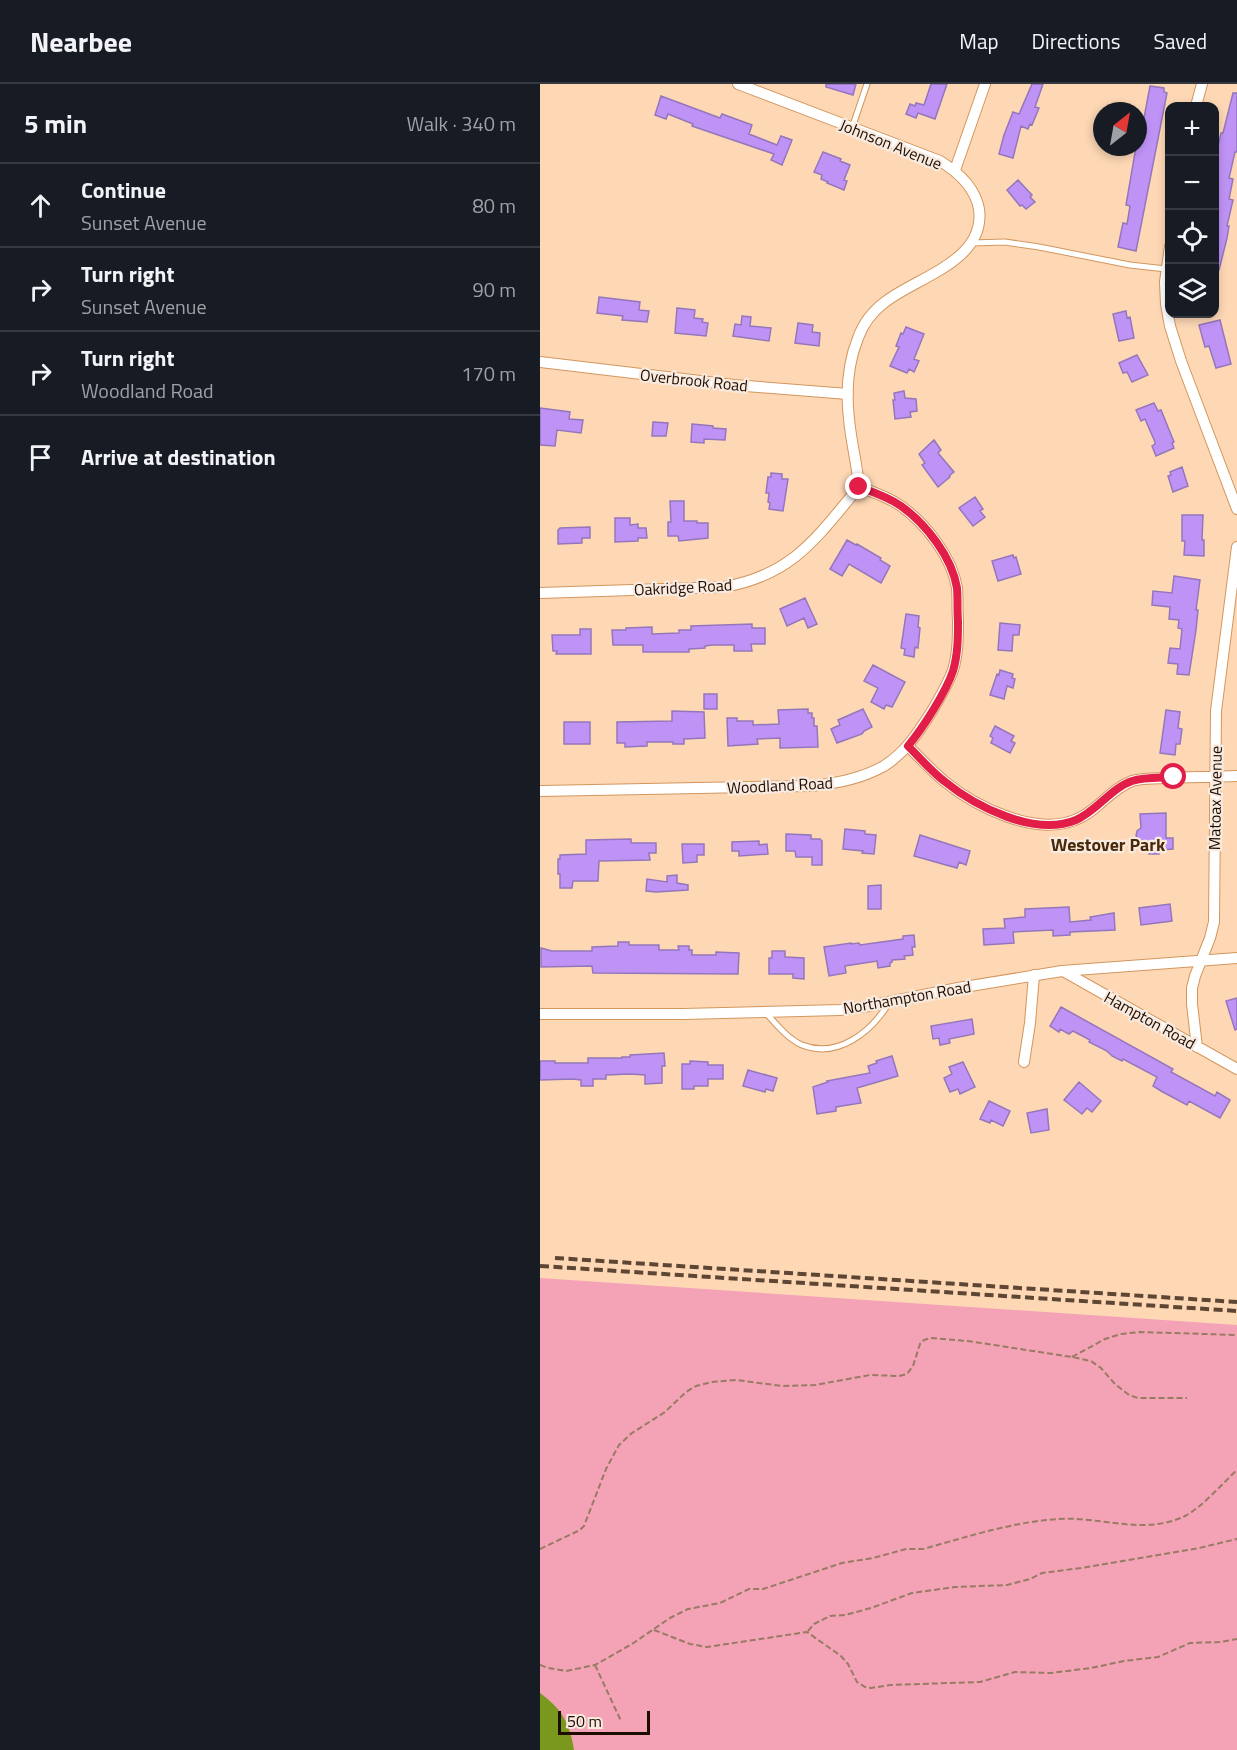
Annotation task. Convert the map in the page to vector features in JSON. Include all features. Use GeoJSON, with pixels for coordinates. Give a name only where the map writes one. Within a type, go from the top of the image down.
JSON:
{"type":"FeatureCollection","features":[{"type":"Feature","properties":{"kind":"street","name":"Johnson Avenue"},"geometry":{"type":"LineString","coordinates":[[738,84],[762,88],[852,128],[940,161],[955,170],[978,203],[980,215],[978,227],[971,243]]}},
{"type":"Feature","properties":{"kind":"street"},"geometry":{"type":"LineString","coordinates":[[955,170],[985,84]]}},
{"type":"Feature","properties":{"kind":"street"},"geometry":{"type":"LineString","coordinates":[[1197,102],[1202,84]]}},
{"type":"Feature","properties":{"kind":"street"},"geometry":{"type":"LineString","coordinates":[[859,487],[849,418],[848,394],[853,353],[863,326],[886,301],[933,274],[963,253],[971,243]]}},
{"type":"Feature","properties":{"kind":"street"},"geometry":{"type":"LineString","coordinates":[[1169,318],[1180,360],[1237,508]]}},
{"type":"Feature","properties":{"kind":"street","name":"Overbrook Road"},"geometry":{"type":"LineString","coordinates":[[540,362],[734,385],[848,394]]}},
{"type":"Feature","properties":{"kind":"street","name":"Oakridge Road"},"geometry":{"type":"LineString","coordinates":[[540,593],[724,587],[755,579],[798,556],[815,540],[859,487]]}},
{"type":"Feature","properties":{"kind":"street","name":"Woodland Road"},"geometry":{"type":"LineString","coordinates":[[540,791],[823,785],[867,774],[883,766],[908,746],[917,735],[952,672],[958,638],[957,588],[950,566],[916,519],[901,506],[859,487]]}},
{"type":"Feature","properties":{"kind":"street","name":"Matoax Avenue"},"geometry":{"type":"LineString","coordinates":[[1197,1047],[1192,988],[1214,922],[1216,711],[1237,547]]}},
{"type":"Feature","properties":{"kind":"street"},"geometry":{"type":"LineString","coordinates":[[908,746],[924,763],[958,791],[996,811],[1031,824],[1048,825],[1077,819],[1132,781],[1237,776]]}},
{"type":"Feature","properties":{"kind":"street","name":"Northampton Road"},"geometry":{"type":"LineString","coordinates":[[540,1014],[840,1010],[1062,971],[1237,958]]}},
{"type":"Feature","properties":{"kind":"street","name":"Hampton Road"},"geometry":{"type":"LineString","coordinates":[[1062,971],[1237,1069]]}},
{"type":"Feature","properties":{"kind":"street"},"geometry":{"type":"LineString","coordinates":[[1024,1062],[1034,975]]}},
{"type":"Feature","properties":{"kind":"lane"},"geometry":{"type":"LineString","coordinates":[[852,128],[867,84]]}},
{"type":"Feature","properties":{"kind":"lane"},"geometry":{"type":"LineString","coordinates":[[971,243],[1005,242],[1130,265],[1165,269]]}},
{"type":"Feature","properties":{"kind":"lane"},"geometry":{"type":"LineString","coordinates":[[765,1012],[787,1035],[801,1045],[831,1048],[847,1044],[859,1036],[873,1024],[890,1002]]}},
{"type":"Feature","properties":{"kind":"path"},"geometry":{"type":"LineString","coordinates":[[1072,1357],[1105,1339],[1121,1334],[1140,1332],[1237,1335]]}},
{"type":"Feature","properties":{"kind":"path"},"geometry":{"type":"LineString","coordinates":[[540,1550],[584,1526],[606,1469],[619,1445],[632,1433],[665,1412],[686,1392],[696,1386],[712,1382],[736,1380],[782,1386],[815,1385],[870,1375],[899,1376],[907,1374],[914,1366],[920,1344],[932,1338],[968,1341],[1091,1361],[1129,1395],[1137,1398],[1187,1398]]}},
{"type":"Feature","properties":{"kind":"path"},"geometry":{"type":"LineString","coordinates":[[540,1665],[566,1671],[595,1665],[688,1609],[720,1603],[749,1589],[763,1589],[842,1563],[906,1549],[923,1549],[1025,1522],[1060,1519],[1140,1526],[1164,1523],[1185,1516],[1197,1508],[1237,1470]]}},
{"type":"Feature","properties":{"kind":"path"},"geometry":{"type":"LineString","coordinates":[[653,1629],[699,1647],[807,1632],[814,1624],[830,1616],[845,1615],[871,1608],[912,1593],[956,1587],[1007,1585],[1042,1573],[1199,1548],[1237,1539]]}},
{"type":"Feature","properties":{"kind":"path"},"geometry":{"type":"LineString","coordinates":[[807,1632],[841,1656],[857,1682],[871,1688],[890,1685],[980,1682],[1015,1672],[1051,1673],[1091,1668],[1158,1657],[1190,1642],[1220,1642],[1237,1639]]}},
{"type":"Feature","properties":{"kind":"path"},"geometry":{"type":"LineString","coordinates":[[595,1665],[621,1721]]}},
{"type":"Feature","properties":{"kind":"shaded area"},"geometry":{"type":"Polygon","coordinates":[[[540,1278],[1237,1325],[1237,1750],[540,1750],[540,1278]]]}},
{"type":"Feature","properties":{"kind":"shaded area"},"geometry":{"type":"Polygon","coordinates":[[[540,1693],[564,1718],[574,1750],[540,1750],[540,1693]]]}},
{"type":"Feature","properties":{"kind":"building"},"geometry":{"type":"Polygon","coordinates":[[[826,84],[856,84],[853,95],[826,87],[826,84]]]}},
{"type":"Feature","properties":{"kind":"building"},"geometry":{"type":"Polygon","coordinates":[[[931,84],[947,84],[935,119],[918,113],[916,118],[906,114],[910,104],[924,105],[931,84]]]}},
{"type":"Feature","properties":{"kind":"building"},"geometry":{"type":"Polygon","coordinates":[[[1032,84],[1043,84],[1035,107],[1039,108],[1032,125],[1030,124],[1028,129],[1021,126],[1013,158],[999,154],[1013,112],[1019,114],[1032,84]]]}},
{"type":"Feature","properties":{"kind":"building"},"geometry":{"type":"Polygon","coordinates":[[[1150,86],[1164,88],[1164,92],[1167,93],[1136,251],[1118,247],[1123,223],[1127,224],[1130,206],[1126,205],[1134,156],[1147,156],[1147,102],[1150,86]]]}},
{"type":"Feature","properties":{"kind":"building"},"geometry":{"type":"Polygon","coordinates":[[[1233,93],[1237,93],[1237,152],[1235,152],[1229,178],[1233,179],[1229,199],[1233,200],[1219,270],[1219,142],[1221,133],[1223,133],[1233,93]]]}},
{"type":"Feature","properties":{"kind":"building"},"geometry":{"type":"Polygon","coordinates":[[[661,96],[720,118],[722,114],[752,125],[749,134],[777,145],[781,136],[792,140],[782,165],[771,160],[774,154],[692,126],[693,124],[668,114],[666,119],[655,115],[661,96]]]}},
{"type":"Feature","properties":{"kind":"building"},"geometry":{"type":"Polygon","coordinates":[[[823,152],[850,165],[844,180],[847,181],[844,190],[827,183],[821,179],[822,175],[814,172],[823,152]]]}},
{"type":"Feature","properties":{"kind":"building"},"geometry":{"type":"Polygon","coordinates":[[[1018,180],[1032,195],[1030,197],[1035,202],[1026,209],[1020,206],[1007,190],[1018,180]]]}},
{"type":"Feature","properties":{"kind":"building"},"geometry":{"type":"Polygon","coordinates":[[[599,297],[640,302],[639,310],[649,311],[647,322],[622,320],[623,316],[597,313],[599,297]]]}},
{"type":"Feature","properties":{"kind":"building"},"geometry":{"type":"Polygon","coordinates":[[[677,308],[695,310],[694,318],[703,319],[702,322],[708,323],[706,336],[675,333],[677,308]]]}},
{"type":"Feature","properties":{"kind":"building"},"geometry":{"type":"Polygon","coordinates":[[[1126,311],[1127,318],[1130,317],[1134,338],[1119,341],[1113,314],[1126,311]]]}},
{"type":"Feature","properties":{"kind":"building"},"geometry":{"type":"Polygon","coordinates":[[[742,316],[751,317],[750,326],[771,328],[769,341],[733,336],[735,324],[741,325],[742,316]]]}},
{"type":"Feature","properties":{"kind":"building"},"geometry":{"type":"Polygon","coordinates":[[[1220,320],[1231,364],[1216,368],[1209,346],[1205,347],[1199,325],[1220,320]]]}},
{"type":"Feature","properties":{"kind":"building"},"geometry":{"type":"Polygon","coordinates":[[[798,323],[813,325],[812,332],[820,333],[819,346],[795,343],[798,323]]]}},
{"type":"Feature","properties":{"kind":"building"},"geometry":{"type":"Polygon","coordinates":[[[906,327],[924,334],[914,359],[919,361],[914,372],[909,369],[907,373],[890,366],[899,347],[896,346],[901,333],[903,334],[906,327]]]}},
{"type":"Feature","properties":{"kind":"building"},"geometry":{"type":"Polygon","coordinates":[[[1137,355],[1148,375],[1132,382],[1127,372],[1123,373],[1119,363],[1137,355]]]}},
{"type":"Feature","properties":{"kind":"building"},"geometry":{"type":"Polygon","coordinates":[[[904,391],[905,398],[916,399],[917,411],[910,412],[911,417],[895,419],[894,393],[904,391]]]}},
{"type":"Feature","properties":{"kind":"building"},"geometry":{"type":"Polygon","coordinates":[[[1154,403],[1158,411],[1161,410],[1174,442],[1172,443],[1174,448],[1156,456],[1152,446],[1155,442],[1145,419],[1141,421],[1136,410],[1154,403]]]}},
{"type":"Feature","properties":{"kind":"building"},"geometry":{"type":"Polygon","coordinates":[[[540,408],[570,412],[569,419],[583,420],[581,433],[557,430],[555,446],[540,445],[540,408]]]}},
{"type":"Feature","properties":{"kind":"building"},"geometry":{"type":"Polygon","coordinates":[[[653,422],[668,423],[666,436],[652,436],[653,422]]]}},
{"type":"Feature","properties":{"kind":"building"},"geometry":{"type":"Polygon","coordinates":[[[692,424],[726,429],[725,440],[704,439],[704,443],[691,442],[692,424]]]}},
{"type":"Feature","properties":{"kind":"building"},"geometry":{"type":"Polygon","coordinates":[[[934,440],[941,450],[938,453],[954,472],[938,487],[922,465],[925,463],[919,454],[934,440]]]}},
{"type":"Feature","properties":{"kind":"building"},"geometry":{"type":"Polygon","coordinates":[[[1182,467],[1188,486],[1173,492],[1168,476],[1171,475],[1170,472],[1182,467]]]}},
{"type":"Feature","properties":{"kind":"building"},"geometry":{"type":"Polygon","coordinates":[[[771,473],[782,474],[782,479],[788,479],[783,511],[769,509],[769,493],[766,493],[768,477],[771,477],[771,473]]]}},
{"type":"Feature","properties":{"kind":"building"},"geometry":{"type":"Polygon","coordinates":[[[975,497],[985,517],[973,526],[959,508],[975,497]]]}},
{"type":"Feature","properties":{"kind":"building"},"geometry":{"type":"Polygon","coordinates":[[[670,501],[684,501],[684,521],[708,523],[708,538],[679,541],[678,536],[668,536],[668,522],[671,522],[670,501]]]}},
{"type":"Feature","properties":{"kind":"building"},"geometry":{"type":"Polygon","coordinates":[[[1182,515],[1203,515],[1204,556],[1184,555],[1182,515]]]}},
{"type":"Feature","properties":{"kind":"building"},"geometry":{"type":"Polygon","coordinates":[[[615,518],[630,518],[630,525],[638,524],[638,528],[646,528],[647,538],[638,538],[638,541],[615,542],[615,518]]]}},
{"type":"Feature","properties":{"kind":"building"},"geometry":{"type":"Polygon","coordinates":[[[590,527],[590,538],[582,538],[582,543],[558,544],[560,528],[590,527]]]}},
{"type":"Feature","properties":{"kind":"building"},"geometry":{"type":"Polygon","coordinates":[[[847,540],[881,558],[880,560],[890,566],[881,583],[849,564],[842,576],[830,569],[847,540]]]}},
{"type":"Feature","properties":{"kind":"building"},"geometry":{"type":"Polygon","coordinates":[[[1013,555],[1014,558],[1016,557],[1021,574],[998,581],[992,561],[1013,555]]]}},
{"type":"Feature","properties":{"kind":"building"},"geometry":{"type":"Polygon","coordinates":[[[1174,576],[1200,580],[1189,675],[1177,674],[1178,664],[1168,663],[1170,648],[1180,649],[1182,629],[1178,628],[1179,620],[1169,619],[1170,607],[1152,605],[1153,591],[1172,593],[1174,576]]]}},
{"type":"Feature","properties":{"kind":"building"},"geometry":{"type":"Polygon","coordinates":[[[805,598],[817,624],[808,628],[804,618],[787,626],[780,609],[805,598]]]}},
{"type":"Feature","properties":{"kind":"building"},"geometry":{"type":"Polygon","coordinates":[[[906,614],[919,616],[918,648],[915,647],[914,657],[904,655],[905,649],[901,648],[906,614]]]}},
{"type":"Feature","properties":{"kind":"building"},"geometry":{"type":"Polygon","coordinates":[[[1000,623],[1020,625],[1019,635],[1013,635],[1012,651],[998,650],[1000,623]]]}},
{"type":"Feature","properties":{"kind":"building"},"geometry":{"type":"Polygon","coordinates":[[[752,624],[752,628],[765,628],[765,644],[751,644],[752,651],[734,651],[734,645],[712,645],[689,649],[689,652],[643,652],[643,645],[613,645],[612,630],[652,627],[652,634],[679,633],[679,630],[691,630],[691,626],[752,624]]]}},
{"type":"Feature","properties":{"kind":"building"},"geometry":{"type":"Polygon","coordinates":[[[580,629],[591,629],[591,654],[556,654],[557,651],[553,651],[552,635],[580,635],[580,629]]]}},
{"type":"Feature","properties":{"kind":"building"},"geometry":{"type":"Polygon","coordinates":[[[873,665],[905,682],[892,707],[886,705],[884,709],[871,702],[878,688],[864,681],[873,665]]]}},
{"type":"Feature","properties":{"kind":"building"},"geometry":{"type":"Polygon","coordinates":[[[1000,670],[1013,674],[1012,678],[1015,679],[1013,688],[1007,686],[1004,699],[990,695],[1000,670]]]}},
{"type":"Feature","properties":{"kind":"building"},"geometry":{"type":"Polygon","coordinates":[[[704,694],[717,694],[717,709],[704,709],[704,694]]]}},
{"type":"Feature","properties":{"kind":"building"},"geometry":{"type":"Polygon","coordinates":[[[808,709],[808,713],[812,713],[812,718],[814,718],[814,726],[817,726],[818,747],[780,748],[780,738],[757,739],[758,744],[728,746],[727,718],[737,718],[737,721],[753,721],[753,725],[779,724],[778,710],[808,709]]]}},
{"type":"Feature","properties":{"kind":"building"},"geometry":{"type":"Polygon","coordinates":[[[863,709],[872,727],[862,734],[837,743],[831,729],[840,725],[838,720],[863,709]]]}},
{"type":"Feature","properties":{"kind":"building"},"geometry":{"type":"Polygon","coordinates":[[[1166,710],[1180,712],[1178,728],[1182,729],[1180,744],[1176,744],[1175,755],[1160,753],[1166,710]]]}},
{"type":"Feature","properties":{"kind":"building"},"geometry":{"type":"Polygon","coordinates":[[[672,711],[704,712],[705,738],[684,739],[684,744],[647,742],[647,746],[625,747],[625,743],[617,743],[617,722],[672,721],[672,711]]]}},
{"type":"Feature","properties":{"kind":"building"},"geometry":{"type":"Polygon","coordinates":[[[564,722],[590,722],[590,744],[564,744],[564,722]]]}},
{"type":"Feature","properties":{"kind":"building"},"geometry":{"type":"Polygon","coordinates":[[[995,726],[1014,736],[1011,741],[1015,743],[1010,753],[991,743],[993,738],[990,736],[995,726]]]}},
{"type":"Feature","properties":{"kind":"building"},"geometry":{"type":"Polygon","coordinates":[[[1166,813],[1166,838],[1173,838],[1173,849],[1159,850],[1159,854],[1149,854],[1149,850],[1144,850],[1143,842],[1136,836],[1137,831],[1141,828],[1140,814],[1166,813]]]}},
{"type":"Feature","properties":{"kind":"building"},"geometry":{"type":"Polygon","coordinates":[[[845,829],[865,831],[865,834],[876,835],[874,854],[843,849],[845,829]]]}},
{"type":"Feature","properties":{"kind":"building"},"geometry":{"type":"Polygon","coordinates":[[[786,834],[811,835],[811,839],[820,839],[822,841],[822,865],[812,865],[812,857],[796,857],[795,851],[786,851],[786,834]]]}},
{"type":"Feature","properties":{"kind":"building"},"geometry":{"type":"Polygon","coordinates":[[[920,835],[970,851],[966,865],[959,862],[957,868],[914,856],[920,835]]]}},
{"type":"Feature","properties":{"kind":"building"},"geometry":{"type":"Polygon","coordinates":[[[631,839],[631,843],[656,843],[656,853],[649,853],[650,860],[599,861],[598,881],[573,881],[572,888],[560,888],[558,859],[560,855],[586,854],[586,840],[631,839]]]}},
{"type":"Feature","properties":{"kind":"building"},"geometry":{"type":"Polygon","coordinates":[[[759,841],[759,845],[767,844],[768,854],[739,856],[739,851],[732,851],[732,842],[759,841]]]}},
{"type":"Feature","properties":{"kind":"building"},"geometry":{"type":"Polygon","coordinates":[[[682,844],[704,844],[704,855],[697,855],[697,862],[683,863],[682,844]]]}},
{"type":"Feature","properties":{"kind":"building"},"geometry":{"type":"Polygon","coordinates":[[[677,875],[677,883],[688,885],[688,890],[646,891],[647,879],[667,882],[667,876],[677,875]]]}},
{"type":"Feature","properties":{"kind":"building"},"geometry":{"type":"Polygon","coordinates":[[[881,885],[881,909],[868,909],[868,886],[881,885]]]}},
{"type":"Feature","properties":{"kind":"building"},"geometry":{"type":"Polygon","coordinates":[[[1170,904],[1172,921],[1141,925],[1139,908],[1170,904]]]}},
{"type":"Feature","properties":{"kind":"building"},"geometry":{"type":"Polygon","coordinates":[[[1069,907],[1070,922],[1091,920],[1090,917],[1114,913],[1115,930],[1070,932],[1070,935],[1053,936],[1053,930],[1013,932],[1014,943],[984,945],[983,929],[1005,928],[1004,919],[1025,917],[1025,909],[1069,907]]]}},
{"type":"Feature","properties":{"kind":"building"},"geometry":{"type":"Polygon","coordinates":[[[914,935],[913,955],[904,956],[905,959],[892,960],[890,966],[878,968],[877,961],[845,966],[846,973],[829,976],[824,947],[851,943],[860,945],[903,939],[903,936],[914,935]]]}},
{"type":"Feature","properties":{"kind":"building"},"geometry":{"type":"Polygon","coordinates":[[[618,942],[629,942],[629,945],[659,945],[659,950],[679,950],[678,946],[689,946],[692,955],[716,955],[716,952],[739,953],[738,974],[593,973],[592,966],[541,967],[541,948],[552,951],[592,951],[592,947],[618,946],[618,942]]]}},
{"type":"Feature","properties":{"kind":"building"},"geometry":{"type":"Polygon","coordinates":[[[772,951],[785,951],[785,957],[804,958],[804,979],[793,978],[793,974],[769,974],[769,958],[772,958],[772,951]]]}},
{"type":"Feature","properties":{"kind":"building"},"geometry":{"type":"Polygon","coordinates":[[[1237,998],[1237,1029],[1235,1030],[1226,1001],[1237,998]]]}},
{"type":"Feature","properties":{"kind":"building"},"geometry":{"type":"Polygon","coordinates":[[[1061,1007],[1173,1069],[1171,1072],[1215,1096],[1217,1092],[1230,1100],[1220,1118],[1189,1101],[1187,1105],[1161,1091],[1153,1086],[1157,1077],[1123,1059],[1122,1061],[1112,1056],[1089,1042],[1090,1040],[1073,1031],[1069,1034],[1060,1029],[1059,1032],[1050,1026],[1061,1007]]]}},
{"type":"Feature","properties":{"kind":"building"},"geometry":{"type":"Polygon","coordinates":[[[972,1019],[974,1034],[949,1039],[950,1043],[940,1045],[939,1038],[933,1039],[931,1026],[972,1019]]]}},
{"type":"Feature","properties":{"kind":"building"},"geometry":{"type":"Polygon","coordinates":[[[664,1053],[665,1066],[662,1066],[662,1083],[645,1084],[645,1075],[630,1074],[606,1075],[606,1079],[593,1079],[593,1086],[581,1086],[581,1080],[573,1079],[540,1080],[540,1061],[588,1063],[588,1058],[622,1058],[630,1057],[630,1055],[664,1053]]]}},
{"type":"Feature","properties":{"kind":"building"},"geometry":{"type":"Polygon","coordinates":[[[892,1056],[898,1076],[857,1088],[861,1103],[836,1107],[836,1111],[817,1114],[813,1087],[827,1081],[870,1073],[868,1066],[892,1056]]]}},
{"type":"Feature","properties":{"kind":"building"},"geometry":{"type":"Polygon","coordinates":[[[690,1061],[708,1062],[708,1065],[723,1065],[723,1079],[708,1079],[708,1086],[682,1089],[682,1064],[690,1064],[690,1061]]]}},
{"type":"Feature","properties":{"kind":"building"},"geometry":{"type":"Polygon","coordinates":[[[963,1062],[975,1087],[960,1094],[958,1089],[950,1092],[944,1078],[952,1074],[949,1067],[963,1062]]]}},
{"type":"Feature","properties":{"kind":"building"},"geometry":{"type":"Polygon","coordinates":[[[748,1070],[777,1078],[773,1091],[766,1089],[765,1092],[743,1086],[748,1070]]]}},
{"type":"Feature","properties":{"kind":"building"},"geometry":{"type":"Polygon","coordinates":[[[1079,1082],[1101,1101],[1092,1112],[1087,1108],[1082,1114],[1064,1100],[1079,1082]]]}},
{"type":"Feature","properties":{"kind":"building"},"geometry":{"type":"Polygon","coordinates":[[[989,1101],[1010,1111],[1003,1126],[991,1120],[990,1123],[980,1119],[989,1101]]]}},
{"type":"Feature","properties":{"kind":"building"},"geometry":{"type":"Polygon","coordinates":[[[1047,1109],[1049,1130],[1031,1133],[1027,1113],[1047,1109]]]}},
{"type":"Feature","properties":{"kind":"railway"},"geometry":{"type":"LineString","coordinates":[[555,1258],[1237,1302]]}},
{"type":"Feature","properties":{"kind":"railway"},"geometry":{"type":"LineString","coordinates":[[540,1266],[1237,1311]]}},
{"type":"Feature","properties":{"kind":"district","name":"Westover Park"},"geometry":{"type":"Point","coordinates":[1108,845]}},
{"type":"Feature","properties":{"kind":"route"},"geometry":{"type":"LineString","coordinates":[[859,487],[901,506],[916,519],[950,566],[957,588],[958,638],[952,672],[917,735],[908,746],[924,763],[958,791],[986,807],[1031,824],[1048,825],[1077,819],[1132,781],[1174,777]]}}]}
